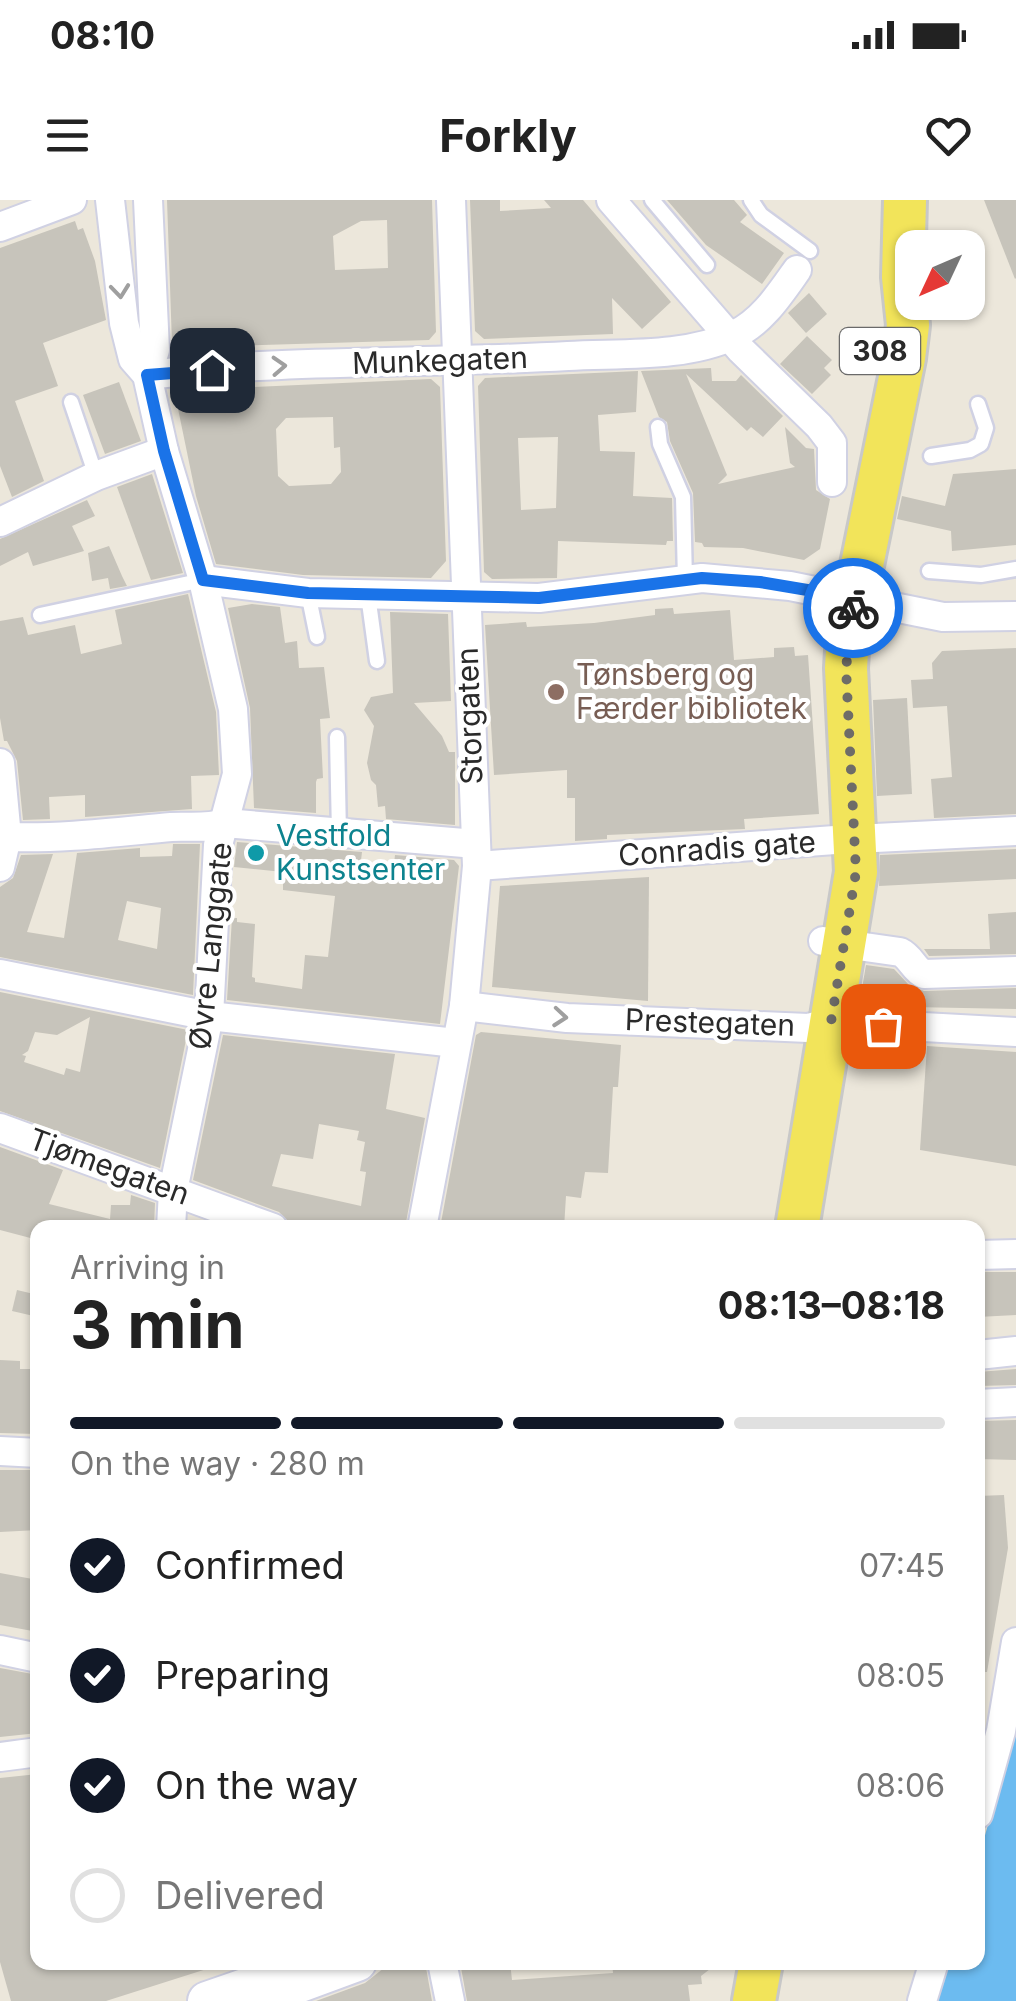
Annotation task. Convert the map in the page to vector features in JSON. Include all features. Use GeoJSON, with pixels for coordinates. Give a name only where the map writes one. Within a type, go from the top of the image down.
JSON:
{"type":"FeatureCollection","features":[{"type":"Feature","properties":{"kind":"main road","name":"308"},"geometry":{"type":"LineString","coordinates":[[906,200],[907,230]]}},
{"type":"Feature","properties":{"kind":"main road","name":"308"},"geometry":{"type":"LineString","coordinates":[[787,1220],[834,943],[834,878],[845,840],[848,634],[844,597],[899,397],[908,320]]}},
{"type":"Feature","properties":{"kind":"main road","name":"308"},"geometry":{"type":"LineString","coordinates":[[798,1220],[819,1025]]}},
{"type":"Feature","properties":{"kind":"main road"},"geometry":{"type":"LineString","coordinates":[[206,2001],[256,1973],[289,1987],[335,1970]]}},
{"type":"Feature","properties":{"kind":"main road"},"geometry":{"type":"LineString","coordinates":[[735,2001],[739,1970]]}},
{"type":"Feature","properties":{"kind":"main road"},"geometry":{"type":"LineString","coordinates":[[754,2001],[759,1970]]}},
{"type":"Feature","properties":{"kind":"street"},"geometry":{"type":"LineString","coordinates":[[0,226],[72,200]]}},
{"type":"Feature","properties":{"kind":"street","name":"Øvre Langgate"},"geometry":{"type":"LineString","coordinates":[[110,200],[124,323],[133,358],[147,375],[164,451],[203,580],[233,709],[237,774],[218,845],[209,1016],[173,1191],[171,1220]]}},
{"type":"Feature","properties":{"kind":"street","name":"Øvre Langgate"},"geometry":{"type":"LineString","coordinates":[[147,375],[154,350],[148,200]]}},
{"type":"Feature","properties":{"kind":"street","name":"Storgaten"},"geometry":{"type":"LineString","coordinates":[[423,1220],[464,1006],[477,855],[450,200]]}},
{"type":"Feature","properties":{"kind":"street"},"geometry":{"type":"LineString","coordinates":[[611,200],[730,337],[832,443],[832,482]]}},
{"type":"Feature","properties":{"kind":"street","name":"Munkegaten"},"geometry":{"type":"LineString","coordinates":[[147,375],[319,364],[457,362],[650,352],[698,346],[748,328],[772,304],[804,260]]}},
{"type":"Feature","properties":{"kind":"street"},"geometry":{"type":"LineString","coordinates":[[0,522],[96,476],[164,451]]}},
{"type":"Feature","properties":{"kind":"street"},"geometry":{"type":"LineString","coordinates":[[203,580],[308,593],[466,598],[539,598],[685,580],[760,582],[943,617],[1016,616]]}},
{"type":"Feature","properties":{"kind":"street"},"geometry":{"type":"LineString","coordinates":[[0,763],[8,838],[0,867]]}},
{"type":"Feature","properties":{"kind":"street","name":"Conradis gate"},"geometry":{"type":"LineString","coordinates":[[8,838],[225,823],[339,834],[477,855],[1016,831]]}},
{"type":"Feature","properties":{"kind":"street"},"geometry":{"type":"LineString","coordinates":[[834,943],[900,952],[910,957],[924,974],[1016,971]]}},
{"type":"Feature","properties":{"kind":"street"},"geometry":{"type":"LineString","coordinates":[[0,974],[209,1016],[456,1043]]}},
{"type":"Feature","properties":{"kind":"street","name":"Prestegaten"},"geometry":{"type":"LineString","coordinates":[[464,1006],[568,1018],[1016,1032]]}},
{"type":"Feature","properties":{"kind":"street","name":"Tjømegaten"},"geometry":{"type":"LineString","coordinates":[[0,1128],[252,1220]]}},
{"type":"Feature","properties":{"kind":"street"},"geometry":{"type":"LineString","coordinates":[[985,1256],[1016,1254]]}},
{"type":"Feature","properties":{"kind":"street"},"geometry":{"type":"LineString","coordinates":[[985,1353],[1016,1351]]}},
{"type":"Feature","properties":{"kind":"street"},"geometry":{"type":"LineString","coordinates":[[985,1404],[1016,1402]]}},
{"type":"Feature","properties":{"kind":"street"},"geometry":{"type":"LineString","coordinates":[[0,1451],[30,1453]]}},
{"type":"Feature","properties":{"kind":"street"},"geometry":{"type":"LineString","coordinates":[[985,1761],[989,1730],[1016,1642]]}},
{"type":"Feature","properties":{"kind":"street"},"geometry":{"type":"LineString","coordinates":[[0,1650],[30,1656]]}},
{"type":"Feature","properties":{"kind":"street"},"geometry":{"type":"LineString","coordinates":[[0,1756],[30,1753]]}},
{"type":"Feature","properties":{"kind":"street"},"geometry":{"type":"LineString","coordinates":[[444,1970],[450,2001]]}},
{"type":"Feature","properties":{"kind":"street"},"geometry":{"type":"LineString","coordinates":[[922,2001],[932,1970]]}},
{"type":"Feature","properties":{"kind":"lane"},"geometry":{"type":"LineString","coordinates":[[652,200],[707,265]]}},
{"type":"Feature","properties":{"kind":"lane"},"geometry":{"type":"LineString","coordinates":[[751,200],[804,260]]}},
{"type":"Feature","properties":{"kind":"lane"},"geometry":{"type":"LineString","coordinates":[[71,402],[96,476]]}},
{"type":"Feature","properties":{"kind":"lane"},"geometry":{"type":"LineString","coordinates":[[931,456],[970,450],[981,444],[986,428],[978,404]]}},
{"type":"Feature","properties":{"kind":"lane"},"geometry":{"type":"LineString","coordinates":[[658,427],[660,444],[684,496],[685,580]]}},
{"type":"Feature","properties":{"kind":"lane"},"geometry":{"type":"LineString","coordinates":[[929,571],[981,575],[1016,569]]}},
{"type":"Feature","properties":{"kind":"lane"},"geometry":{"type":"LineString","coordinates":[[40,615],[203,580]]}},
{"type":"Feature","properties":{"kind":"lane"},"geometry":{"type":"LineString","coordinates":[[308,593],[317,637]]}},
{"type":"Feature","properties":{"kind":"lane"},"geometry":{"type":"LineString","coordinates":[[368,595],[377,661]]}},
{"type":"Feature","properties":{"kind":"lane"},"geometry":{"type":"LineString","coordinates":[[337,736],[339,834]]}},
{"type":"Feature","properties":{"kind":"water"},"geometry":{"type":"Polygon","coordinates":[[[1016,1726],[1016,2001],[934,2001],[944,1970],[985,1970],[985,1835],[1016,1726]]]}},
{"type":"Feature","properties":{"kind":"building"},"geometry":{"type":"Polygon","coordinates":[[[167,200],[432,200],[436,332],[429,340],[233,346],[181,352],[172,344],[167,200]],[[387,220],[361,221],[333,236],[335,270],[388,268],[387,220]]]}},
{"type":"Feature","properties":{"kind":"building"},"geometry":{"type":"Polygon","coordinates":[[[470,200],[500,200],[500,211],[551,208],[544,200],[583,200],[671,302],[642,329],[612,298],[613,334],[484,339],[475,331],[470,200]]]}},
{"type":"Feature","properties":{"kind":"building"},"geometry":{"type":"Polygon","coordinates":[[[667,200],[734,200],[747,215],[740,222],[784,253],[762,284],[706,245],[667,200]]]}},
{"type":"Feature","properties":{"kind":"building"},"geometry":{"type":"Polygon","coordinates":[[[984,200],[1016,200],[1015,279],[984,200]]]}},
{"type":"Feature","properties":{"kind":"building"},"geometry":{"type":"Polygon","coordinates":[[[75,221],[78,230],[83,228],[95,261],[106,320],[43,343],[58,386],[15,401],[44,481],[12,497],[0,466],[0,248],[75,221]]]}},
{"type":"Feature","properties":{"kind":"building"},"geometry":{"type":"Polygon","coordinates":[[[809,293],[827,314],[806,333],[788,313],[809,293]]]}},
{"type":"Feature","properties":{"kind":"building"},"geometry":{"type":"Polygon","coordinates":[[[807,336],[832,360],[824,368],[831,375],[812,394],[780,364],[807,336]]]}},
{"type":"Feature","properties":{"kind":"building"},"geometry":{"type":"Polygon","coordinates":[[[711,368],[712,381],[736,381],[741,375],[783,416],[763,437],[751,427],[747,431],[686,374],[727,475],[718,484],[795,467],[790,463],[785,427],[806,448],[814,449],[816,490],[830,499],[820,549],[804,560],[743,548],[704,547],[695,542],[693,493],[670,441],[667,422],[659,417],[641,371],[711,368]]]}},
{"type":"Feature","properties":{"kind":"building"},"geometry":{"type":"Polygon","coordinates":[[[638,371],[636,412],[598,415],[600,451],[635,452],[633,496],[672,498],[673,541],[666,545],[558,541],[557,578],[492,579],[484,572],[478,386],[485,378],[638,371]],[[558,437],[518,438],[521,510],[556,508],[558,437]]]}},
{"type":"Feature","properties":{"kind":"building"},"geometry":{"type":"Polygon","coordinates":[[[431,379],[440,387],[446,561],[431,578],[303,575],[216,564],[196,496],[176,399],[184,390],[431,379]],[[333,417],[286,418],[276,429],[278,476],[289,486],[331,484],[341,472],[340,447],[334,448],[333,417]]]}},
{"type":"Feature","properties":{"kind":"building"},"geometry":{"type":"Polygon","coordinates":[[[119,382],[141,441],[105,454],[83,395],[119,382]]]}},
{"type":"Feature","properties":{"kind":"building"},"geometry":{"type":"Polygon","coordinates":[[[1016,469],[1016,545],[952,551],[951,531],[897,519],[902,496],[945,506],[953,474],[1016,469]]]}},
{"type":"Feature","properties":{"kind":"building"},"geometry":{"type":"Polygon","coordinates":[[[152,474],[183,573],[151,580],[117,487],[152,474]]]}},
{"type":"Feature","properties":{"kind":"building"},"geometry":{"type":"Polygon","coordinates":[[[87,500],[95,516],[72,526],[84,551],[33,566],[28,552],[0,566],[0,539],[87,500]]]}},
{"type":"Feature","properties":{"kind":"building"},"geometry":{"type":"Polygon","coordinates":[[[109,546],[127,586],[110,589],[108,578],[92,581],[88,553],[109,546]]]}},
{"type":"Feature","properties":{"kind":"building"},"geometry":{"type":"Polygon","coordinates":[[[188,594],[216,712],[219,775],[191,776],[192,809],[85,817],[85,795],[49,797],[50,819],[23,820],[17,761],[4,741],[0,718],[0,621],[23,617],[28,635],[75,625],[81,654],[122,644],[115,610],[188,594]]]}},
{"type":"Feature","properties":{"kind":"building"},"geometry":{"type":"Polygon","coordinates":[[[252,604],[280,607],[285,643],[297,641],[299,668],[324,667],[330,718],[320,719],[323,778],[316,782],[316,813],[254,808],[250,708],[228,608],[252,604]]]}},
{"type":"Feature","properties":{"kind":"building"},"geometry":{"type":"Polygon","coordinates":[[[673,608],[674,614],[730,610],[734,660],[774,657],[774,648],[794,647],[795,656],[808,655],[819,814],[744,819],[745,829],[607,835],[607,839],[575,841],[575,798],[567,798],[567,770],[494,775],[485,625],[594,623],[655,615],[655,609],[673,608]]]}},
{"type":"Feature","properties":{"kind":"building"},"geometry":{"type":"Polygon","coordinates":[[[390,612],[448,614],[451,701],[414,703],[442,736],[449,752],[455,752],[455,825],[386,819],[385,806],[378,807],[376,785],[367,763],[374,726],[364,710],[371,697],[393,693],[390,612]]]}},
{"type":"Feature","properties":{"kind":"building"},"geometry":{"type":"Polygon","coordinates":[[[1016,648],[1016,814],[934,818],[931,779],[952,777],[947,706],[913,708],[911,680],[933,679],[932,663],[942,651],[1016,648]]]}},
{"type":"Feature","properties":{"kind":"building"},"geometry":{"type":"Polygon","coordinates":[[[907,698],[912,794],[877,796],[873,700],[907,698]]]}},
{"type":"Feature","properties":{"kind":"building"},"geometry":{"type":"Polygon","coordinates":[[[237,842],[362,852],[359,877],[392,881],[395,855],[454,860],[459,866],[440,1024],[227,1000],[232,918],[255,924],[255,982],[302,989],[305,955],[328,957],[335,896],[283,890],[283,872],[234,867],[237,842]]]}},
{"type":"Feature","properties":{"kind":"building"},"geometry":{"type":"Polygon","coordinates":[[[173,844],[200,844],[193,995],[0,957],[0,887],[13,878],[21,855],[53,854],[27,932],[64,938],[77,853],[140,848],[140,857],[172,856],[173,844]],[[127,901],[118,940],[157,949],[161,908],[127,901]]]}},
{"type":"Feature","properties":{"kind":"building"},"geometry":{"type":"Polygon","coordinates":[[[1016,849],[1016,879],[879,886],[880,855],[1016,849]]]}},
{"type":"Feature","properties":{"kind":"building"},"geometry":{"type":"Polygon","coordinates":[[[649,877],[648,1001],[492,987],[500,886],[649,877]]]}},
{"type":"Feature","properties":{"kind":"building"},"geometry":{"type":"Polygon","coordinates":[[[1016,912],[1016,954],[929,956],[924,949],[990,949],[988,914],[1016,912]]]}},
{"type":"Feature","properties":{"kind":"building"},"geometry":{"type":"Polygon","coordinates":[[[866,965],[894,969],[909,985],[924,991],[1016,988],[1016,1009],[859,1006],[866,965]]]}},
{"type":"Feature","properties":{"kind":"building"},"geometry":{"type":"Polygon","coordinates":[[[0,992],[188,1030],[160,1168],[0,1111],[0,992]],[[90,1017],[57,1035],[35,1032],[28,1051],[22,1055],[26,1056],[24,1062],[64,1075],[66,1068],[80,1072],[90,1017]]]}},
{"type":"Feature","properties":{"kind":"building"},"geometry":{"type":"Polygon","coordinates":[[[481,1032],[621,1045],[618,1087],[613,1087],[608,1173],[585,1172],[581,1198],[566,1196],[564,1220],[441,1220],[476,1035],[481,1032]]]}},
{"type":"Feature","properties":{"kind":"building"},"geometry":{"type":"Polygon","coordinates":[[[223,1035],[395,1054],[386,1109],[425,1118],[406,1220],[287,1220],[279,1212],[193,1180],[223,1035]],[[319,1124],[313,1159],[281,1154],[272,1186],[361,1206],[366,1172],[360,1171],[365,1142],[357,1140],[359,1131],[319,1124]]]}},
{"type":"Feature","properties":{"kind":"building"},"geometry":{"type":"Polygon","coordinates":[[[927,1046],[1016,1052],[1016,1166],[920,1150],[927,1046]]]}},
{"type":"Feature","properties":{"kind":"building"},"geometry":{"type":"Polygon","coordinates":[[[0,1147],[63,1170],[49,1204],[110,1219],[111,1205],[130,1205],[131,1195],[155,1203],[154,1220],[30,1220],[30,1238],[0,1230],[0,1147]]]}},
{"type":"Feature","properties":{"kind":"building"},"geometry":{"type":"Polygon","coordinates":[[[985,1272],[1016,1272],[1016,1315],[985,1317],[985,1272]]]}},
{"type":"Feature","properties":{"kind":"building"},"geometry":{"type":"Polygon","coordinates":[[[17,1290],[30,1293],[30,1315],[12,1311],[17,1290]]]}},
{"type":"Feature","properties":{"kind":"building"},"geometry":{"type":"Polygon","coordinates":[[[0,1360],[20,1361],[20,1369],[30,1369],[30,1434],[0,1433],[0,1360]]]}},
{"type":"Feature","properties":{"kind":"building"},"geometry":{"type":"Polygon","coordinates":[[[1016,1369],[1016,1385],[985,1386],[985,1371],[1016,1369]]]}},
{"type":"Feature","properties":{"kind":"building"},"geometry":{"type":"Polygon","coordinates":[[[1016,1420],[1016,1460],[985,1459],[985,1421],[1016,1420]]]}},
{"type":"Feature","properties":{"kind":"building"},"geometry":{"type":"Polygon","coordinates":[[[0,1470],[30,1470],[30,1530],[0,1532],[0,1470]]]}},
{"type":"Feature","properties":{"kind":"building"},"geometry":{"type":"Polygon","coordinates":[[[1004,1495],[1008,1548],[987,1672],[985,1672],[985,1496],[1004,1495]]]}},
{"type":"Feature","properties":{"kind":"building"},"geometry":{"type":"Polygon","coordinates":[[[0,1573],[30,1579],[30,1631],[0,1625],[0,1573]]]}},
{"type":"Feature","properties":{"kind":"building"},"geometry":{"type":"Polygon","coordinates":[[[0,1668],[30,1674],[30,1734],[0,1737],[0,1668]]]}},
{"type":"Feature","properties":{"kind":"building"},"geometry":{"type":"Polygon","coordinates":[[[30,1775],[30,1970],[203,1970],[106,2001],[11,2001],[0,1962],[0,1778],[30,1775]]]}},
{"type":"Feature","properties":{"kind":"building"},"geometry":{"type":"Polygon","coordinates":[[[381,1970],[426,1970],[432,2001],[316,2001],[365,1983],[381,1970]]]}},
{"type":"Feature","properties":{"kind":"building"},"geometry":{"type":"Polygon","coordinates":[[[461,1970],[511,1970],[512,1980],[613,1973],[613,1970],[709,1970],[701,1976],[702,1984],[688,1985],[690,2001],[467,2001],[461,1970]]]}},
{"type":"Feature","properties":{"kind":"way so far"},"geometry":{"type":"LineString","coordinates":[[853,608],[846,668],[856,872],[831,1022],[883,1026]]}},
{"type":"Feature","properties":{"kind":"place","name":"Tønsberg og Færder bibliotek"},"geometry":{"type":"Point","coordinates":[556,692]}},
{"type":"Feature","properties":{"kind":"place","name":"Vestfold Kunstsenter"},"geometry":{"type":"Point","coordinates":[256,853]}},
{"type":"Feature","properties":{"kind":"route"},"geometry":{"type":"LineString","coordinates":[[212,370],[147,375],[164,451],[203,580],[308,593],[539,598],[702,578],[760,582],[855,598],[853,608]]}}]}
